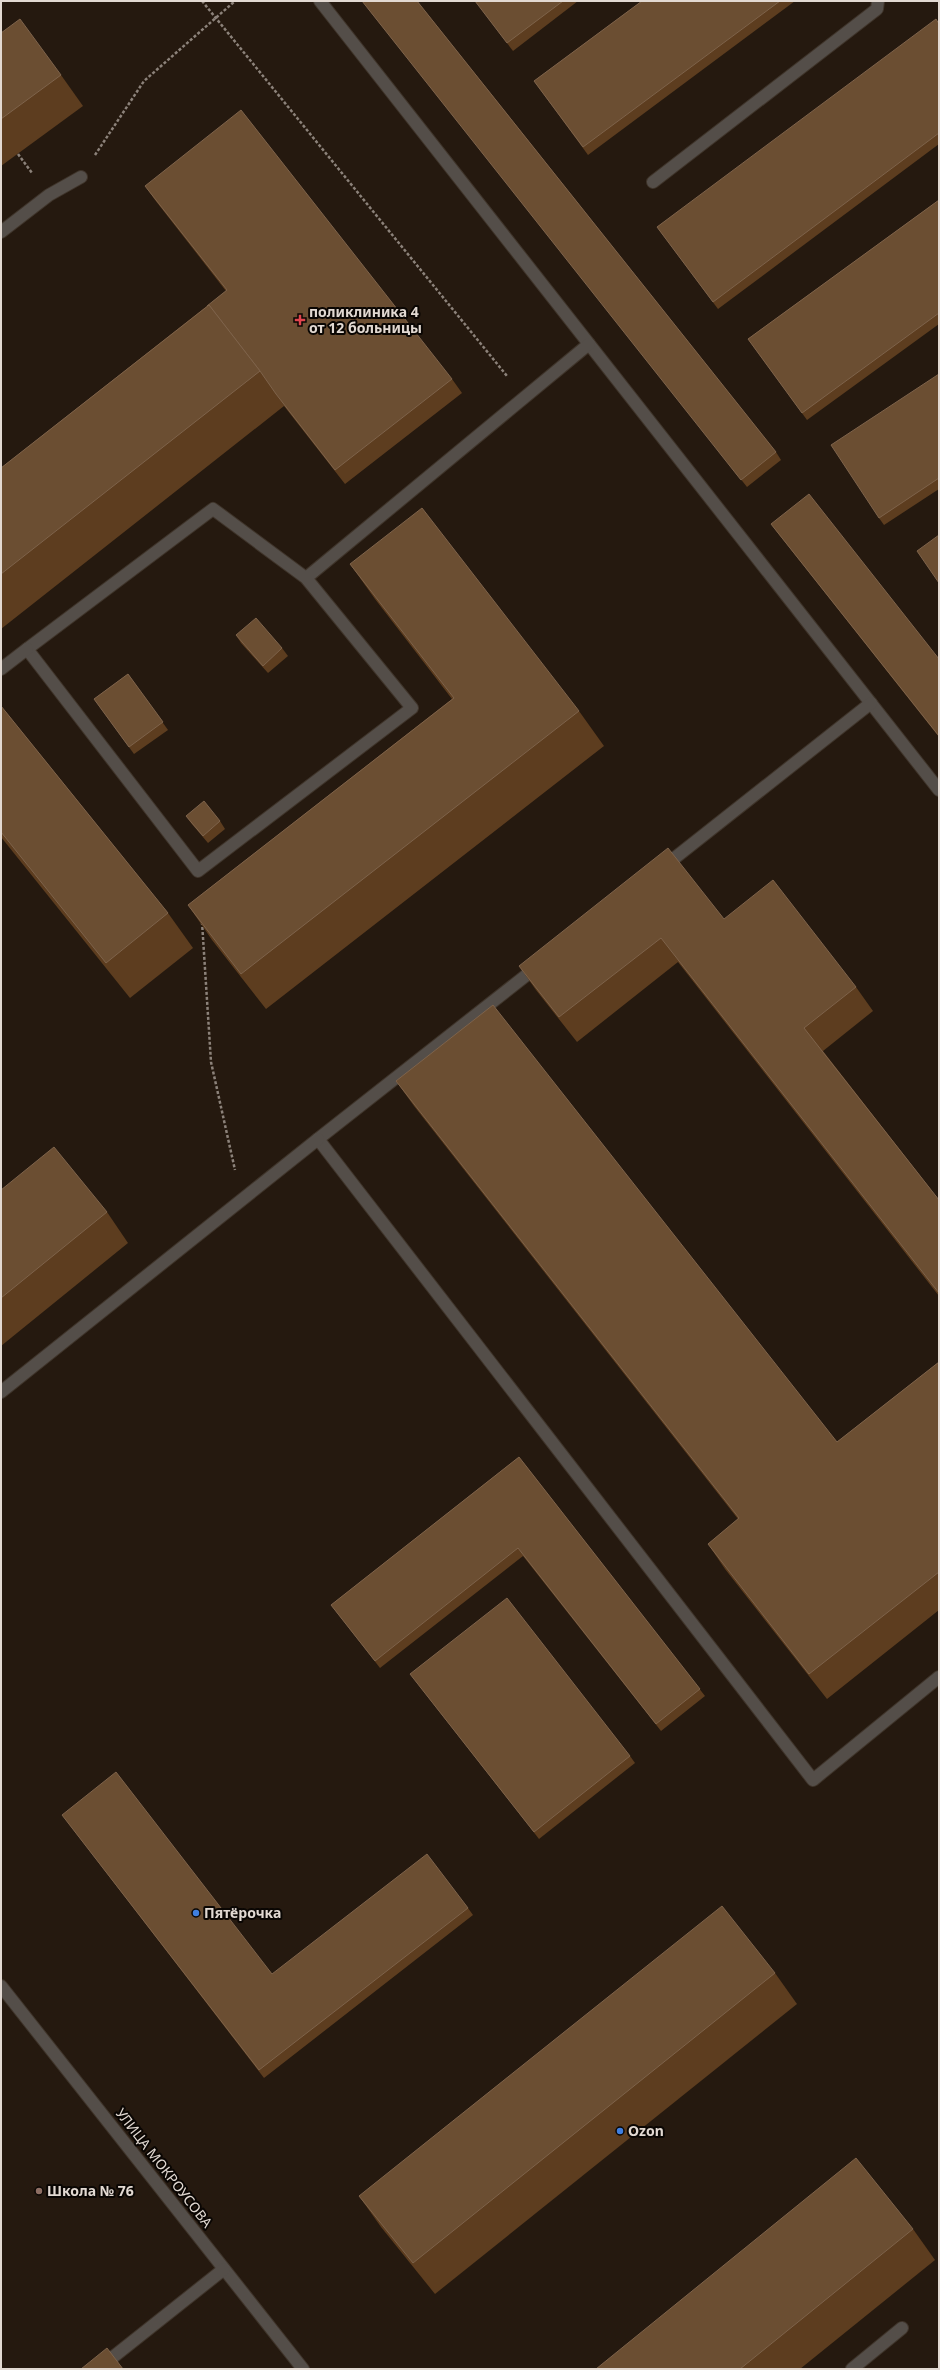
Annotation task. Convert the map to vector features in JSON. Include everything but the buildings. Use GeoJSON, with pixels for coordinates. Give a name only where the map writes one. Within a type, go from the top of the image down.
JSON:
{"type":"FeatureCollection","features":[{"type":"Feature","properties":{"kind":"street"},"geometry":{"type":"LineString","coordinates":[[320,1],[939,790]]}},
{"type":"Feature","properties":{"kind":"street"},"geometry":{"type":"LineString","coordinates":[[653,182],[876,9],[878,1]]}},
{"type":"Feature","properties":{"kind":"street"},"geometry":{"type":"LineString","coordinates":[[1,232],[49,195],[81,177]]}},
{"type":"Feature","properties":{"kind":"street"},"geometry":{"type":"LineString","coordinates":[[306,578],[589,344]]}},
{"type":"Feature","properties":{"kind":"street"},"geometry":{"type":"LineString","coordinates":[[1,669],[27,649],[213,509],[306,578],[412,708],[198,871],[27,649]]}},
{"type":"Feature","properties":{"kind":"street"},"geometry":{"type":"LineString","coordinates":[[654,875],[871,703]]}},
{"type":"Feature","properties":{"kind":"street"},"geometry":{"type":"LineString","coordinates":[[1,1392],[548,958]]}},
{"type":"Feature","properties":{"kind":"street"},"geometry":{"type":"LineString","coordinates":[[318,1139],[813,1780],[939,1677]]}},
{"type":"Feature","properties":{"kind":"street","name":"УЛИЦА МОКРОУСОВА"},"geometry":{"type":"LineString","coordinates":[[1,1986],[303,2369]]}},
{"type":"Feature","properties":{"kind":"street"},"geometry":{"type":"LineString","coordinates":[[98,2369],[224,2269]]}},
{"type":"Feature","properties":{"kind":"street"},"geometry":{"type":"LineString","coordinates":[[852,2369],[902,2328]]}},
{"type":"Feature","properties":{"kind":"path"},"geometry":{"type":"LineString","coordinates":[[202,1],[217,17],[524,398]]}},
{"type":"Feature","properties":{"kind":"path"},"geometry":{"type":"LineString","coordinates":[[81,177],[144,81],[235,1]]}},
{"type":"Feature","properties":{"kind":"path"},"geometry":{"type":"LineString","coordinates":[[201,919],[211,1062],[242,1200]]}},
{"type":"Feature","properties":{"kind":"place","name":"поликлиника 4 от 12 больницы"},"geometry":{"type":"Point","coordinates":[300,320]}},
{"type":"Feature","properties":{"kind":"place","name":"Пятёрочка"},"geometry":{"type":"Point","coordinates":[196,1913]}},
{"type":"Feature","properties":{"kind":"place","name":"Ozon"},"geometry":{"type":"Point","coordinates":[620,2131]}},
{"type":"Feature","properties":{"kind":"place","name":"Школа № 76"},"geometry":{"type":"Point","coordinates":[39,2191]}}]}
